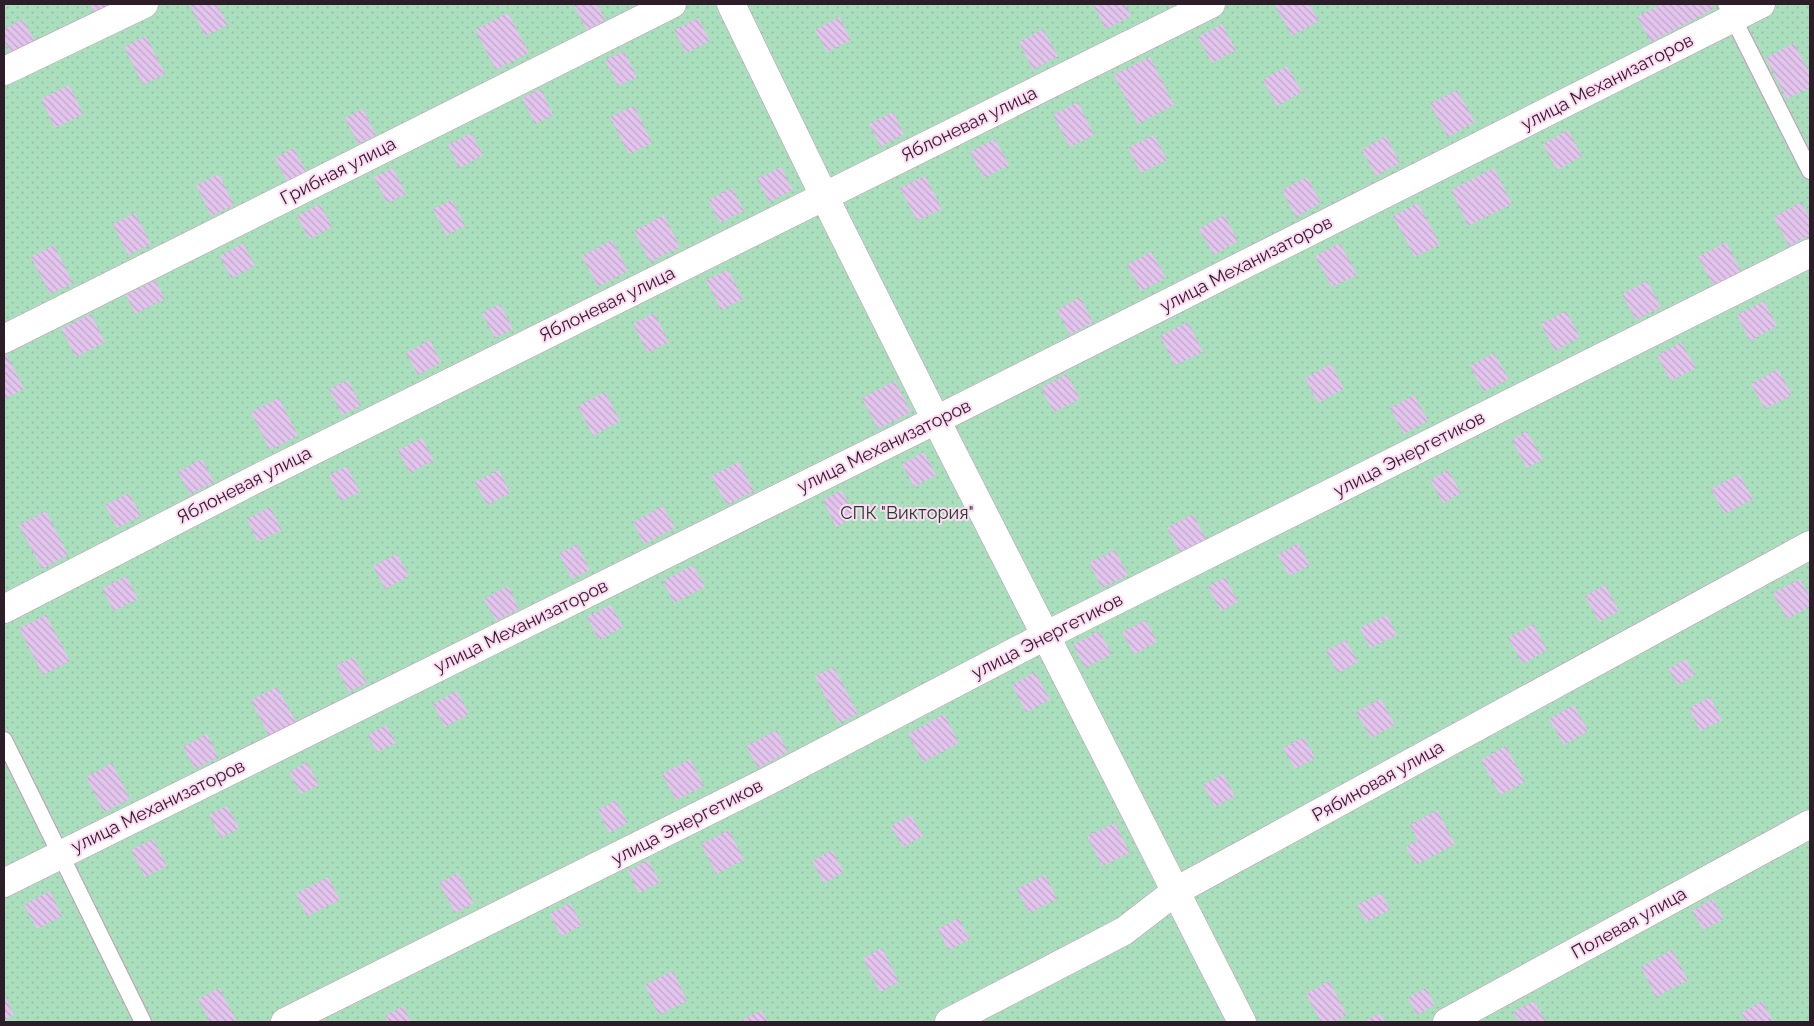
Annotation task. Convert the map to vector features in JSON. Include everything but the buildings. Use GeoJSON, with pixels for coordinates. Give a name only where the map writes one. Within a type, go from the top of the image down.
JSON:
{"type":"FeatureCollection","features":[{"type":"Feature","properties":{"kind":"street"},"geometry":{"type":"LineString","coordinates":[[4,71],[144,4]]}},
{"type":"Feature","properties":{"kind":"street","name":"Грибная улица"},"geometry":{"type":"LineString","coordinates":[[4,339],[672,4]]}},
{"type":"Feature","properties":{"kind":"street"},"geometry":{"type":"LineString","coordinates":[[731,4],[936,420],[1242,1022]]}},
{"type":"Feature","properties":{"kind":"street","name":"Яблоневая улица"},"geometry":{"type":"LineString","coordinates":[[4,609],[258,478],[1212,4]]}},
{"type":"Feature","properties":{"kind":"street","name":"улица Механизаторов"},"geometry":{"type":"LineString","coordinates":[[4,883],[936,420],[1730,11],[1761,4]]}},
{"type":"Feature","properties":{"kind":"street","name":"улица Энергетиков"},"geometry":{"type":"LineString","coordinates":[[285,1022],[770,780],[1045,636],[1810,253]]}},
{"type":"Feature","properties":{"kind":"street","name":"Рябиновая улица"},"geometry":{"type":"LineString","coordinates":[[949,1022],[1124,931],[1176,890],[1810,545]]}},
{"type":"Feature","properties":{"kind":"street","name":"Полевая улица"},"geometry":{"type":"LineString","coordinates":[[1447,1022],[1810,824]]}},
{"type":"Feature","properties":{"kind":"lane"},"geometry":{"type":"LineString","coordinates":[[1730,11],[1810,171]]}},
{"type":"Feature","properties":{"kind":"lane"},"geometry":{"type":"LineString","coordinates":[[4,740],[144,1022]]}},
{"type":"Feature","properties":{"kind":"green space","name":"СПК \"Виктория\""},"geometry":{"type":"Polygon","coordinates":[[[4,4],[1810,4],[1810,1022],[4,1022],[4,4]]]}}]}
